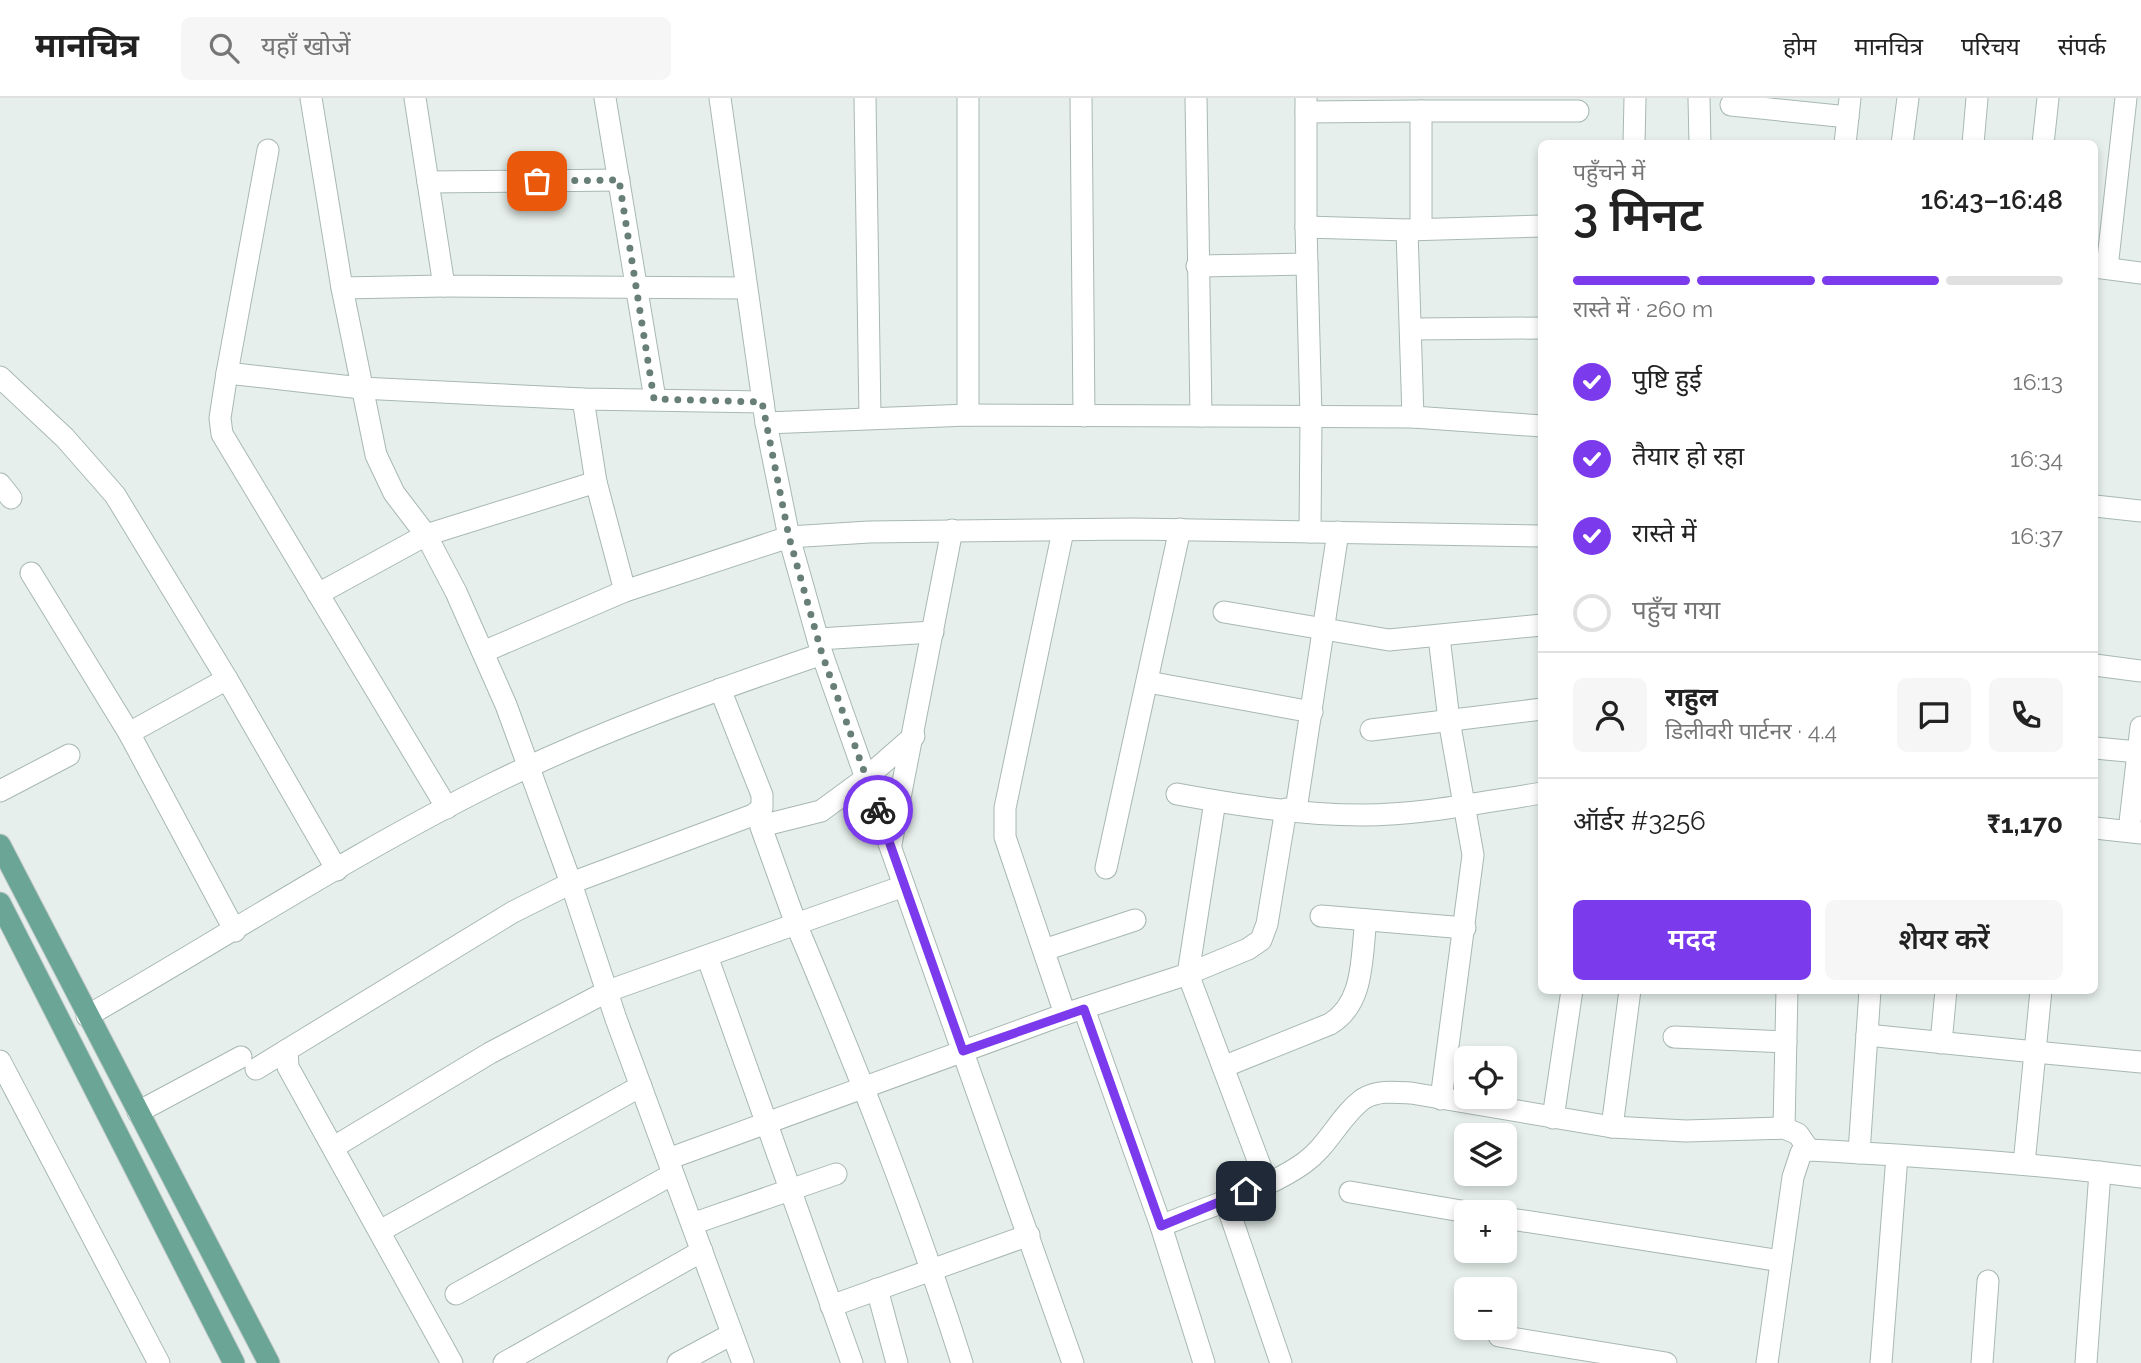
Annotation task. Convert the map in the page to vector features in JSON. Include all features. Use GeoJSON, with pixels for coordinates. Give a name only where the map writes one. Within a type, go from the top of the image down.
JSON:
{"type":"FeatureCollection","features":[{"type":"Feature","properties":{"kind":"main road"},"geometry":{"type":"LineString","coordinates":[[0,845],[269,1363]]}},
{"type":"Feature","properties":{"kind":"main road"},"geometry":{"type":"LineString","coordinates":[[0,903],[234,1363]]}},
{"type":"Feature","properties":{"kind":"street"},"geometry":{"type":"LineString","coordinates":[[310,98],[361,388],[381,470],[426,535],[484,652],[571,883],[641,1086],[743,1363]]}},
{"type":"Feature","properties":{"kind":"street"},"geometry":{"type":"LineString","coordinates":[[415,98],[444,286]]}},
{"type":"Feature","properties":{"kind":"street"},"geometry":{"type":"LineString","coordinates":[[605,98],[654,399]]}},
{"type":"Feature","properties":{"kind":"street"},"geometry":{"type":"LineString","coordinates":[[720,98],[744,288],[762,402],[789,537],[820,646],[1073,1363]]}},
{"type":"Feature","properties":{"kind":"street"},"geometry":{"type":"LineString","coordinates":[[865,98],[870,417]]}},
{"type":"Feature","properties":{"kind":"street"},"geometry":{"type":"LineString","coordinates":[[968,98],[968,415]]}},
{"type":"Feature","properties":{"kind":"street"},"geometry":{"type":"LineString","coordinates":[[1081,98],[1084,416]]}},
{"type":"Feature","properties":{"kind":"street"},"geometry":{"type":"LineString","coordinates":[[1196,98],[1201,416]]}},
{"type":"Feature","properties":{"kind":"street"},"geometry":{"type":"LineString","coordinates":[[1634,140],[1635,98]]}},
{"type":"Feature","properties":{"kind":"street"},"geometry":{"type":"LineString","coordinates":[[1699,98],[1700,140]]}},
{"type":"Feature","properties":{"kind":"street"},"geometry":{"type":"LineString","coordinates":[[1903,140],[1908,98]]}},
{"type":"Feature","properties":{"kind":"street"},"geometry":{"type":"LineString","coordinates":[[1973,140],[1978,98]]}},
{"type":"Feature","properties":{"kind":"street"},"geometry":{"type":"LineString","coordinates":[[2043,140],[2048,98]]}},
{"type":"Feature","properties":{"kind":"street"},"geometry":{"type":"LineString","coordinates":[[2126,98],[2098,270],[2141,273]]}},
{"type":"Feature","properties":{"kind":"street"},"geometry":{"type":"LineString","coordinates":[[1310,532],[1306,105],[1421,111],[1578,111]]}},
{"type":"Feature","properties":{"kind":"street"},"geometry":{"type":"LineString","coordinates":[[1731,105],[1849,107],[1845,140]]}},
{"type":"Feature","properties":{"kind":"street"},"geometry":{"type":"LineString","coordinates":[[1413,417],[1411,329],[1421,111]]}},
{"type":"Feature","properties":{"kind":"street"},"geometry":{"type":"LineString","coordinates":[[268,150],[227,373],[220,418],[222,433],[447,808]]}},
{"type":"Feature","properties":{"kind":"street"},"geometry":{"type":"LineString","coordinates":[[428,182],[619,180]]}},
{"type":"Feature","properties":{"kind":"street"},"geometry":{"type":"LineString","coordinates":[[1306,227],[1414,230],[1538,226]]}},
{"type":"Feature","properties":{"kind":"street"},"geometry":{"type":"LineString","coordinates":[[1197,266],[1307,264]]}},
{"type":"Feature","properties":{"kind":"street"},"geometry":{"type":"LineString","coordinates":[[342,288],[744,288]]}},
{"type":"Feature","properties":{"kind":"street"},"geometry":{"type":"LineString","coordinates":[[1411,329],[1538,328]]}},
{"type":"Feature","properties":{"kind":"street"},"geometry":{"type":"LineString","coordinates":[[227,373],[361,388],[583,399],[762,402]]}},
{"type":"Feature","properties":{"kind":"street"},"geometry":{"type":"LineString","coordinates":[[0,377],[100,474],[116,495],[227,679],[337,870]]}},
{"type":"Feature","properties":{"kind":"street"},"geometry":{"type":"LineString","coordinates":[[583,399],[596,482],[625,592]]}},
{"type":"Feature","properties":{"kind":"street"},"geometry":{"type":"LineString","coordinates":[[766,423],[968,415],[1413,417],[1538,426]]}},
{"type":"Feature","properties":{"kind":"street"},"geometry":{"type":"LineString","coordinates":[[318,594],[426,535],[596,482]]}},
{"type":"Feature","properties":{"kind":"street"},"geometry":{"type":"LineString","coordinates":[[2098,506],[2141,511]]}},
{"type":"Feature","properties":{"kind":"street"},"geometry":{"type":"LineString","coordinates":[[484,652],[625,592],[789,537],[836,532],[1180,529],[1538,536]]}},
{"type":"Feature","properties":{"kind":"street"},"geometry":{"type":"LineString","coordinates":[[1106,868],[1180,529]]}},
{"type":"Feature","properties":{"kind":"street"},"geometry":{"type":"LineString","coordinates":[[891,846],[952,530]]}},
{"type":"Feature","properties":{"kind":"street"},"geometry":{"type":"LineString","coordinates":[[1063,531],[1004,807],[1005,837],[1044,950],[1075,1012],[1161,1226],[1205,1363]]}},
{"type":"Feature","properties":{"kind":"street"},"geometry":{"type":"LineString","coordinates":[[456,1294],[671,1166],[767,1123],[864,1086],[1188,974],[1248,949],[1261,940],[1267,924],[1312,712],[1338,532]]}},
{"type":"Feature","properties":{"kind":"street"},"geometry":{"type":"LineString","coordinates":[[31,573],[130,733],[235,931]]}},
{"type":"Feature","properties":{"kind":"street"},"geometry":{"type":"LineString","coordinates":[[1224,612],[1389,640],[1538,625]]}},
{"type":"Feature","properties":{"kind":"street"},"geometry":{"type":"LineString","coordinates":[[87,1016],[337,870],[447,808],[528,767],[820,646],[933,632]]}},
{"type":"Feature","properties":{"kind":"street"},"geometry":{"type":"LineString","coordinates":[[1439,637],[1449,720],[1473,855],[1441,1099]]}},
{"type":"Feature","properties":{"kind":"street"},"geometry":{"type":"LineString","coordinates":[[2098,665],[2141,671]]}},
{"type":"Feature","properties":{"kind":"street"},"geometry":{"type":"LineString","coordinates":[[130,733],[227,679]]}},
{"type":"Feature","properties":{"kind":"street"},"geometry":{"type":"LineString","coordinates":[[1148,682],[1312,712]]}},
{"type":"Feature","properties":{"kind":"street"},"geometry":{"type":"LineString","coordinates":[[138,1112],[249,1063],[287,1050],[513,912],[571,883],[752,815],[762,808],[761,795],[720,689]]}},
{"type":"Feature","properties":{"kind":"street"},"geometry":{"type":"LineString","coordinates":[[1371,730],[1538,709]]}},
{"type":"Feature","properties":{"kind":"street"},"geometry":{"type":"LineString","coordinates":[[2098,828],[2135,832],[2141,727]]}},
{"type":"Feature","properties":{"kind":"street"},"geometry":{"type":"LineString","coordinates":[[914,736],[866,778],[821,811],[767,825],[796,924],[864,1086],[932,1269],[962,1363]]}},
{"type":"Feature","properties":{"kind":"street"},"geometry":{"type":"LineString","coordinates":[[2098,748],[2138,752]]}},
{"type":"Feature","properties":{"kind":"street"},"geometry":{"type":"LineString","coordinates":[[0,791],[69,755]]}},
{"type":"Feature","properties":{"kind":"street"},"geometry":{"type":"LineString","coordinates":[[1177,794],[1215,802],[1366,815],[1538,794]]}},
{"type":"Feature","properties":{"kind":"street"},"geometry":{"type":"LineString","coordinates":[[1215,802],[1188,974],[1267,1184]]}},
{"type":"Feature","properties":{"kind":"street"},"geometry":{"type":"LineString","coordinates":[[334,1147],[490,1053],[608,991],[904,886]]}},
{"type":"Feature","properties":{"kind":"street"},"geometry":{"type":"LineString","coordinates":[[1321,916],[1465,928]]}},
{"type":"Feature","properties":{"kind":"street"},"geometry":{"type":"LineString","coordinates":[[1044,950],[1135,920]]}},
{"type":"Feature","properties":{"kind":"street"},"geometry":{"type":"LineString","coordinates":[[1223,1067],[1330,1024],[1345,1015],[1356,994],[1366,920]]}},
{"type":"Feature","properties":{"kind":"street"},"geometry":{"type":"LineString","coordinates":[[708,956],[831,1306],[846,1361]]}},
{"type":"Feature","properties":{"kind":"street"},"geometry":{"type":"LineString","coordinates":[[1553,1118],[1571,994]]}},
{"type":"Feature","properties":{"kind":"street"},"geometry":{"type":"LineString","coordinates":[[1612,1127],[1629,994]]}},
{"type":"Feature","properties":{"kind":"street"},"geometry":{"type":"LineString","coordinates":[[1784,1128],[1787,994]]}},
{"type":"Feature","properties":{"kind":"street"},"geometry":{"type":"LineString","coordinates":[[1859,1153],[1870,994]]}},
{"type":"Feature","properties":{"kind":"street"},"geometry":{"type":"LineString","coordinates":[[1941,1042],[1946,994]]}},
{"type":"Feature","properties":{"kind":"street"},"geometry":{"type":"LineString","coordinates":[[2024,1164],[2041,994]]}},
{"type":"Feature","properties":{"kind":"street"},"geometry":{"type":"LineString","coordinates":[[1867,1035],[2141,1062]]}},
{"type":"Feature","properties":{"kind":"street"},"geometry":{"type":"LineString","coordinates":[[1674,1037],[1786,1042]]}},
{"type":"Feature","properties":{"kind":"street"},"geometry":{"type":"LineString","coordinates":[[287,1050],[288,1067],[452,1363]]}},
{"type":"Feature","properties":{"kind":"street"},"geometry":{"type":"LineString","coordinates":[[0,1061],[159,1363]]}},
{"type":"Feature","properties":{"kind":"street"},"geometry":{"type":"LineString","coordinates":[[380,1231],[641,1086]]}},
{"type":"Feature","properties":{"kind":"street"},"geometry":{"type":"LineString","coordinates":[[1161,1226],[1267,1184],[1304,1163],[1324,1146],[1365,1098],[1384,1092],[1612,1127],[1686,1131],[1784,1128],[1798,1133],[1809,1150]]}},
{"type":"Feature","properties":{"kind":"street"},"geometry":{"type":"LineString","coordinates":[[1767,1363],[1797,1160],[1809,1150],[2024,1164],[2141,1177]]}},
{"type":"Feature","properties":{"kind":"street"},"geometry":{"type":"LineString","coordinates":[[1881,1363],[1897,1156]]}},
{"type":"Feature","properties":{"kind":"street"},"geometry":{"type":"LineString","coordinates":[[2086,1363],[2100,1172]]}},
{"type":"Feature","properties":{"kind":"street"},"geometry":{"type":"LineString","coordinates":[[692,1224],[836,1174]]}},
{"type":"Feature","properties":{"kind":"street"},"geometry":{"type":"LineString","coordinates":[[1350,1192],[1454,1210]]}},
{"type":"Feature","properties":{"kind":"street"},"geometry":{"type":"LineString","coordinates":[[1225,1199],[1281,1363]]}},
{"type":"Feature","properties":{"kind":"street"},"geometry":{"type":"LineString","coordinates":[[1517,1220],[1782,1261]]}},
{"type":"Feature","properties":{"kind":"street"},"geometry":{"type":"LineString","coordinates":[[831,1306],[1029,1235]]}},
{"type":"Feature","properties":{"kind":"street"},"geometry":{"type":"LineString","coordinates":[[504,1363],[702,1251]]}},
{"type":"Feature","properties":{"kind":"street"},"geometry":{"type":"LineString","coordinates":[[1982,1363],[1988,1281]]}},
{"type":"Feature","properties":{"kind":"street"},"geometry":{"type":"LineString","coordinates":[[877,1289],[897,1363]]}},
{"type":"Feature","properties":{"kind":"street"},"geometry":{"type":"LineString","coordinates":[[678,1363],[732,1334]]}},
{"type":"Feature","properties":{"kind":"street"},"geometry":{"type":"LineString","coordinates":[[1517,1339],[1666,1363]]}},
{"type":"Feature","properties":{"kind":"way so far"},"geometry":{"type":"LineString","coordinates":[[537,181],[619,180],[654,399],[762,402],[789,537],[822,654],[878,810]]}},
{"type":"Feature","properties":{"kind":"route"},"geometry":{"type":"LineString","coordinates":[[878,810],[963,1051],[1084,1009],[1161,1226],[1246,1191]]}}]}
